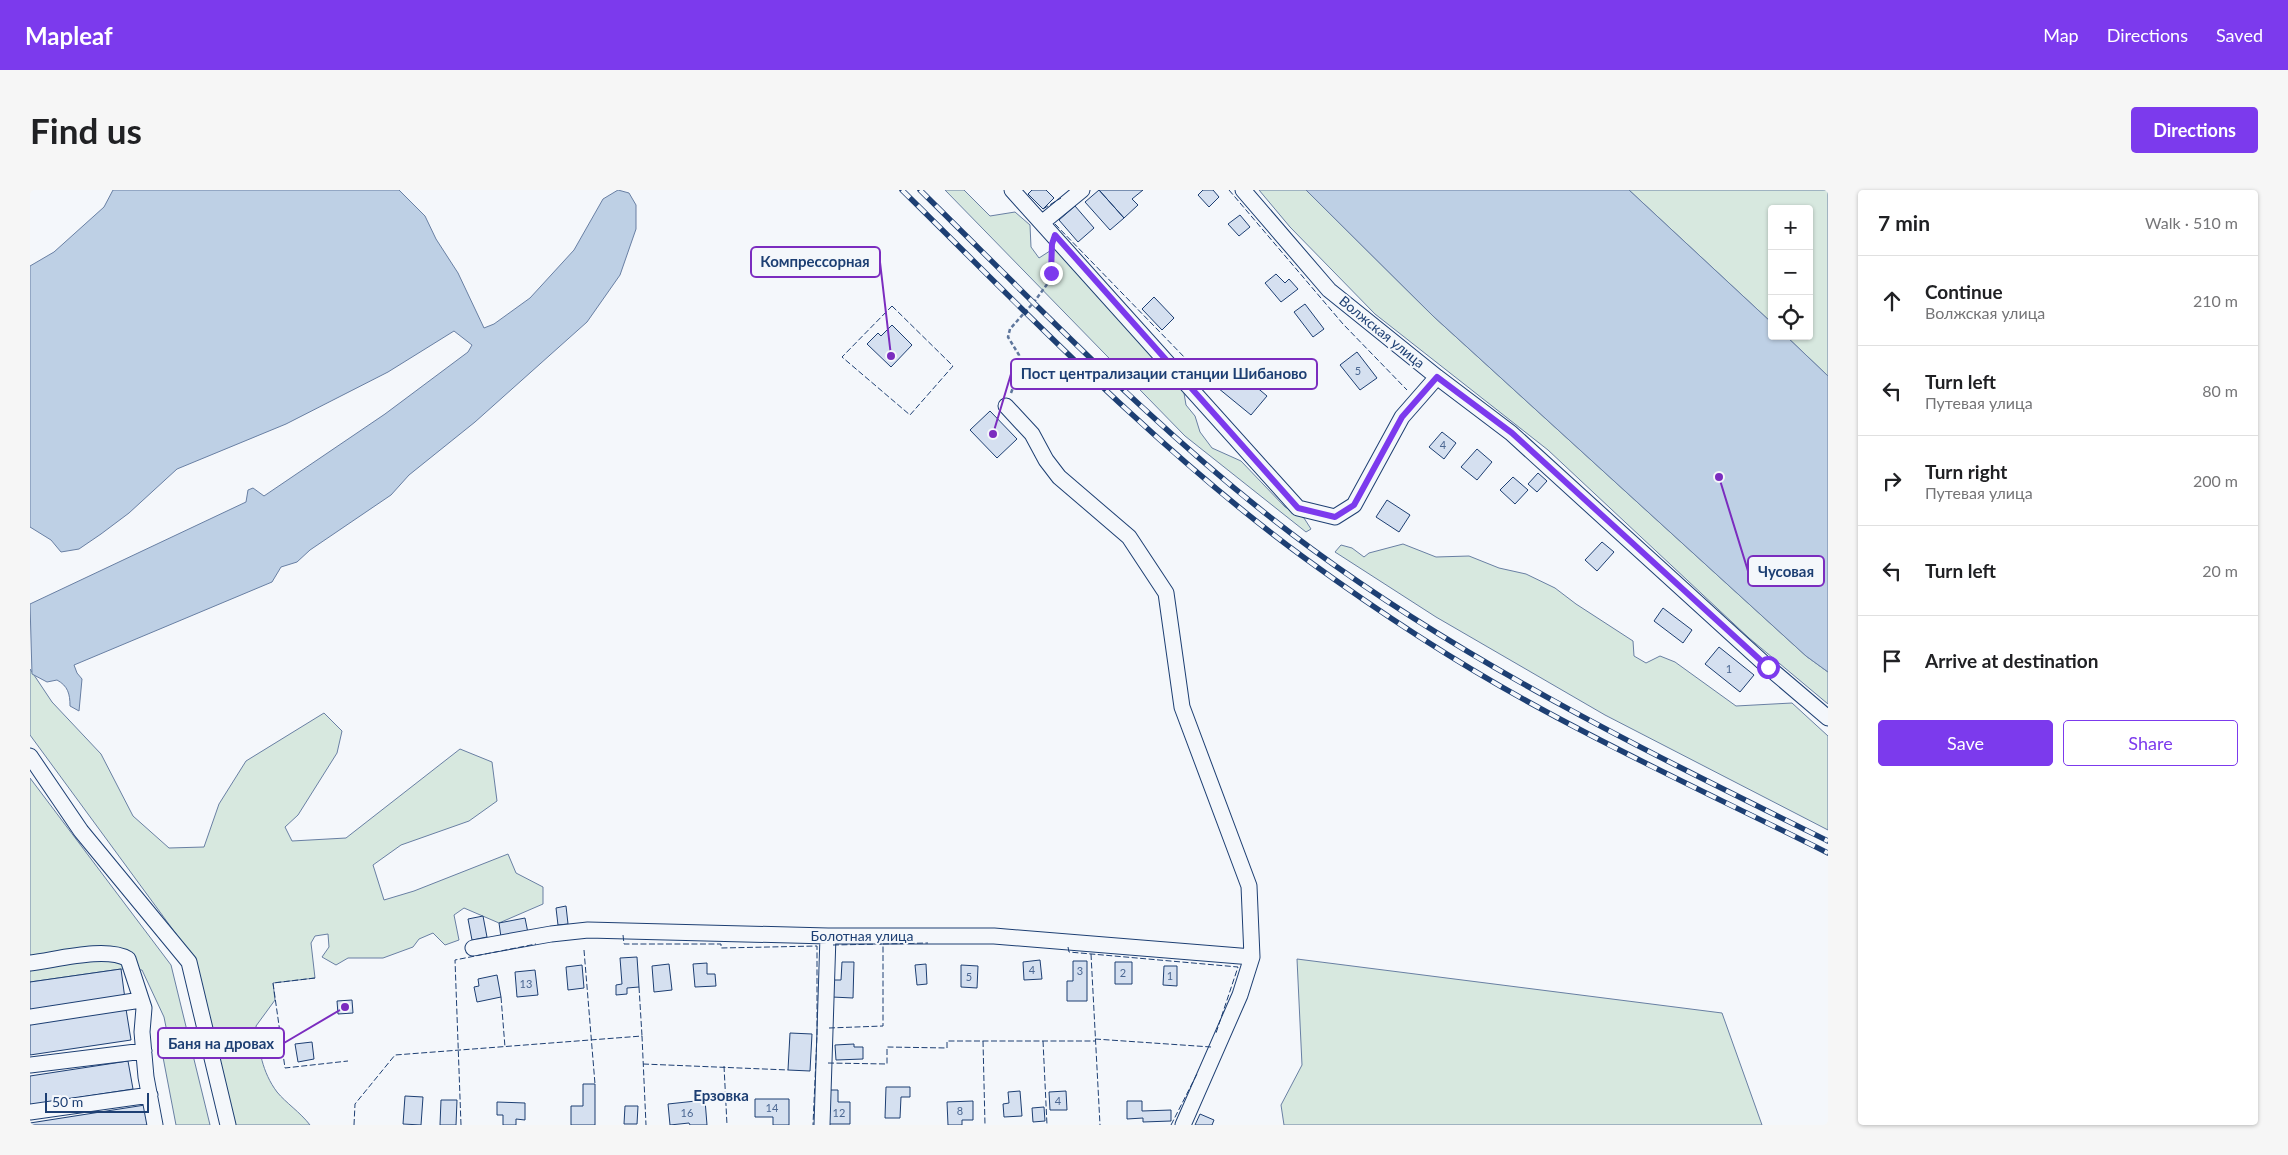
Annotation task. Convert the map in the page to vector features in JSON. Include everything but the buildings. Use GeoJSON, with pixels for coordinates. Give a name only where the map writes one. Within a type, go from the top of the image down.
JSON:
{"type":"FeatureCollection","features":[{"type":"Feature","properties":{"kind":"street"},"geometry":{"type":"LineString","coordinates":[[1012,190],[1055,235],[1298,508],[1335,517],[1354,505],[1402,417],[1437,377]]}},
{"type":"Feature","properties":{"kind":"street"},"geometry":{"type":"LineString","coordinates":[[1043,222],[1082,190]]}},
{"type":"Feature","properties":{"kind":"street","name":"Волжская улица"},"geometry":{"type":"LineString","coordinates":[[1243,190],[1329,290],[1437,377],[1512,433],[1768,667],[1828,718]]}},
{"type":"Feature","properties":{"kind":"street"},"geometry":{"type":"LineString","coordinates":[[1006,406],[1032,434],[1046,460],[1059,476],[1129,537],[1166,593],[1182,707],[1249,886],[1252,957],[1240,995],[1182,1125]]}},
{"type":"Feature","properties":{"kind":"street"},"geometry":{"type":"LineString","coordinates":[[30,756],[82,831],[189,962],[228,1125]]}},
{"type":"Feature","properties":{"kind":"street","name":"Болотная улица"},"geometry":{"type":"LineString","coordinates":[[473,948],[551,934],[588,930],[828,936],[994,936],[1252,957]]}},
{"type":"Feature","properties":{"kind":"street"},"geometry":{"type":"LineString","coordinates":[[822,1125],[828,936]]}},
{"type":"Feature","properties":{"kind":"street"},"geometry":{"type":"LineString","coordinates":[[30,963],[106,953],[120,954],[128,959],[144,1008],[144,1051],[155,1125]]}},
{"type":"Feature","properties":{"kind":"street"},"geometry":{"type":"LineString","coordinates":[[30,1016],[141,1000]]}},
{"type":"Feature","properties":{"kind":"street"},"geometry":{"type":"LineString","coordinates":[[30,1065],[144,1051]]}},
{"type":"Feature","properties":{"kind":"street"},"geometry":{"type":"LineString","coordinates":[[30,1112],[150,1095]]}},
{"type":"Feature","properties":{"kind":"path"},"geometry":{"type":"LineString","coordinates":[[1014,382],[1020,369],[1019,355],[1008,337],[1010,329],[1048,283],[1051,273],[1052,244],[1055,235]]}},
{"type":"Feature","properties":{"kind":"shaded area"},"geometry":{"type":"Polygon","coordinates":[[[945,190],[964,190],[990,216],[1015,212],[1030,225],[1031,247],[1039,258],[1056,247],[1183,387],[1186,405],[1195,416],[1200,432],[1212,448],[1241,461],[1285,507],[1304,518],[1311,529],[1306,532],[1185,436],[945,190]]]}},
{"type":"Feature","properties":{"kind":"shaded area"},"geometry":{"type":"Polygon","coordinates":[[[1259,190],[1306,190],[1433,316],[1806,656],[1828,672],[1828,704],[1749,638],[1548,450],[1375,314],[1290,227],[1259,190]]]}},
{"type":"Feature","properties":{"kind":"shaded area"},"geometry":{"type":"Polygon","coordinates":[[[1629,190],[1828,190],[1828,376],[1790,340],[1813,340],[1813,205],[1768,205],[1768,319],[1629,190]]]}},
{"type":"Feature","properties":{"kind":"shaded area"},"geometry":{"type":"Polygon","coordinates":[[[1403,544],[1436,557],[1469,556],[1499,568],[1526,574],[1555,588],[1633,641],[1634,656],[1646,663],[1660,656],[1675,662],[1736,706],[1792,703],[1828,736],[1828,830],[1605,715],[1436,617],[1335,552],[1341,545],[1352,548],[1364,557],[1369,553],[1403,544]]]}},
{"type":"Feature","properties":{"kind":"shaded area"},"geometry":{"type":"Polygon","coordinates":[[[30,669],[52,702],[101,754],[133,816],[169,848],[204,847],[219,804],[246,761],[324,713],[342,731],[337,753],[298,815],[285,827],[292,841],[346,838],[460,749],[492,762],[497,801],[469,821],[401,845],[373,865],[384,900],[414,891],[508,854],[516,873],[543,887],[543,904],[499,923],[464,908],[454,915],[459,940],[445,945],[433,933],[419,939],[413,947],[383,958],[348,958],[336,965],[322,957],[329,947],[328,934],[315,936],[311,943],[315,978],[273,983],[275,1000],[256,1026],[262,1061],[268,1077],[277,1092],[310,1125],[233,1125],[193,957],[30,735],[30,669]]]}},
{"type":"Feature","properties":{"kind":"shaded area"},"geometry":{"type":"Polygon","coordinates":[[[30,778],[171,965],[210,1125],[176,1125],[162,1052],[171,1052],[164,1017],[142,970],[121,969],[30,982],[30,778]]]}},
{"type":"Feature","properties":{"kind":"shaded area"},"geometry":{"type":"Polygon","coordinates":[[[1297,959],[1722,1013],[1762,1125],[1284,1125],[1281,1105],[1302,1065],[1297,959]]]}},
{"type":"Feature","properties":{"kind":"water"},"geometry":{"type":"Polygon","coordinates":[[[113,190],[399,190],[425,216],[436,239],[458,273],[484,328],[494,324],[530,298],[574,250],[603,199],[618,190],[629,193],[636,205],[636,229],[620,275],[587,322],[475,422],[409,475],[391,495],[310,550],[297,562],[281,567],[272,582],[74,665],[82,679],[79,711],[70,706],[68,691],[61,682],[57,680],[47,682],[32,674],[30,604],[246,502],[248,490],[253,488],[264,496],[385,414],[468,352],[472,345],[454,331],[388,372],[286,424],[177,469],[129,513],[101,534],[79,549],[61,552],[51,540],[30,527],[30,266],[54,252],[104,207],[113,190]]]}},
{"type":"Feature","properties":{"kind":"water"},"geometry":{"type":"Polygon","coordinates":[[[1306,190],[1629,190],[1768,319],[1768,340],[1790,340],[1828,376],[1828,672],[1806,656],[1433,316],[1306,190]]]}},
{"type":"Feature","properties":{"kind":"railway"},"geometry":{"type":"LineString","coordinates":[[902,190],[1048,335],[1147,429],[1251,517],[1306,559],[1389,617],[1505,689],[1570,725],[1828,853]]}},
{"type":"Feature","properties":{"kind":"railway"},"geometry":{"type":"LineString","coordinates":[[920,190],[1158,422],[1259,509],[1312,549],[1373,592],[1499,670],[1629,741],[1828,841]]}},
{"type":"Feature","properties":{"kind":"fence"},"geometry":{"type":"LineString","coordinates":[[1229,190],[1343,324],[1407,390]]}},
{"type":"Feature","properties":{"kind":"fence"},"geometry":{"type":"LineString","coordinates":[[1043,209],[1061,198]]}},
{"type":"Feature","properties":{"kind":"fence"},"geometry":{"type":"LineString","coordinates":[[1055,224],[1188,361]]}},
{"type":"Feature","properties":{"kind":"fence"},"geometry":{"type":"LineString","coordinates":[[892,306],[953,366],[910,415],[842,357],[892,306]]}},
{"type":"Feature","properties":{"kind":"fence"},"geometry":{"type":"LineString","coordinates":[[623,935],[624,944],[721,944],[721,948],[817,946],[817,1035],[813,1125]]}},
{"type":"Feature","properties":{"kind":"fence"},"geometry":{"type":"LineString","coordinates":[[829,1028],[883,1026],[883,944],[928,943]]}},
{"type":"Feature","properties":{"kind":"fence"},"geometry":{"type":"LineString","coordinates":[[461,1125],[455,960],[536,944]]}},
{"type":"Feature","properties":{"kind":"fence"},"geometry":{"type":"LineString","coordinates":[[833,945],[883,944]]}},
{"type":"Feature","properties":{"kind":"fence"},"geometry":{"type":"LineString","coordinates":[[1068,947],[1069,952],[1238,967],[1216,1033]]}},
{"type":"Feature","properties":{"kind":"fence"},"geometry":{"type":"LineString","coordinates":[[584,950],[595,1084]]}},
{"type":"Feature","properties":{"kind":"fence"},"geometry":{"type":"LineString","coordinates":[[1091,954],[1100,1125]]}},
{"type":"Feature","properties":{"kind":"fence"},"geometry":{"type":"LineString","coordinates":[[315,978],[273,983],[285,1068],[348,1061]]}},
{"type":"Feature","properties":{"kind":"fence"},"geometry":{"type":"LineString","coordinates":[[639,987],[642,1036]]}},
{"type":"Feature","properties":{"kind":"fence"},"geometry":{"type":"LineString","coordinates":[[501,997],[505,1047]]}},
{"type":"Feature","properties":{"kind":"fence"},"geometry":{"type":"LineString","coordinates":[[354,1125],[355,1104],[395,1055],[642,1036],[646,1125]]}},
{"type":"Feature","properties":{"kind":"fence"},"geometry":{"type":"LineString","coordinates":[[1095,1039],[1211,1047]]}},
{"type":"Feature","properties":{"kind":"fence"},"geometry":{"type":"LineString","coordinates":[[828,1063],[887,1064],[887,1047],[947,1048],[947,1041],[1095,1041]]}},
{"type":"Feature","properties":{"kind":"fence"},"geometry":{"type":"LineString","coordinates":[[983,1041],[985,1125]]}},
{"type":"Feature","properties":{"kind":"fence"},"geometry":{"type":"LineString","coordinates":[[1043,1041],[1047,1125]]}},
{"type":"Feature","properties":{"kind":"fence"},"geometry":{"type":"LineString","coordinates":[[643,1064],[788,1070]]}},
{"type":"Feature","properties":{"kind":"fence"},"geometry":{"type":"LineString","coordinates":[[724,1066],[727,1125]]}},
{"type":"Feature","properties":{"kind":"fence"},"geometry":{"type":"LineString","coordinates":[[1171,1125],[1198,1072]]}},
{"type":"Feature","properties":{"kind":"place","name":"Компрессорная"},"geometry":{"type":"Point","coordinates":[891,356]}},
{"type":"Feature","properties":{"kind":"place","name":"Пост централизации станции Шибаново"},"geometry":{"type":"Point","coordinates":[993,434]}},
{"type":"Feature","properties":{"kind":"place","name":"Чусовая"},"geometry":{"type":"Point","coordinates":[1719,477]}},
{"type":"Feature","properties":{"kind":"place","name":"Баня на дровах"},"geometry":{"type":"Point","coordinates":[345,1007]}},
{"type":"Feature","properties":{"kind":"district","name":"Ерзовка"},"geometry":{"type":"Point","coordinates":[721,1096]}},
{"type":"Feature","properties":{"kind":"route"},"geometry":{"type":"LineString","coordinates":[[1051,273],[1052,244],[1055,235],[1298,508],[1335,517],[1354,505],[1402,417],[1437,377],[1512,433],[1768,667]]}}]}
